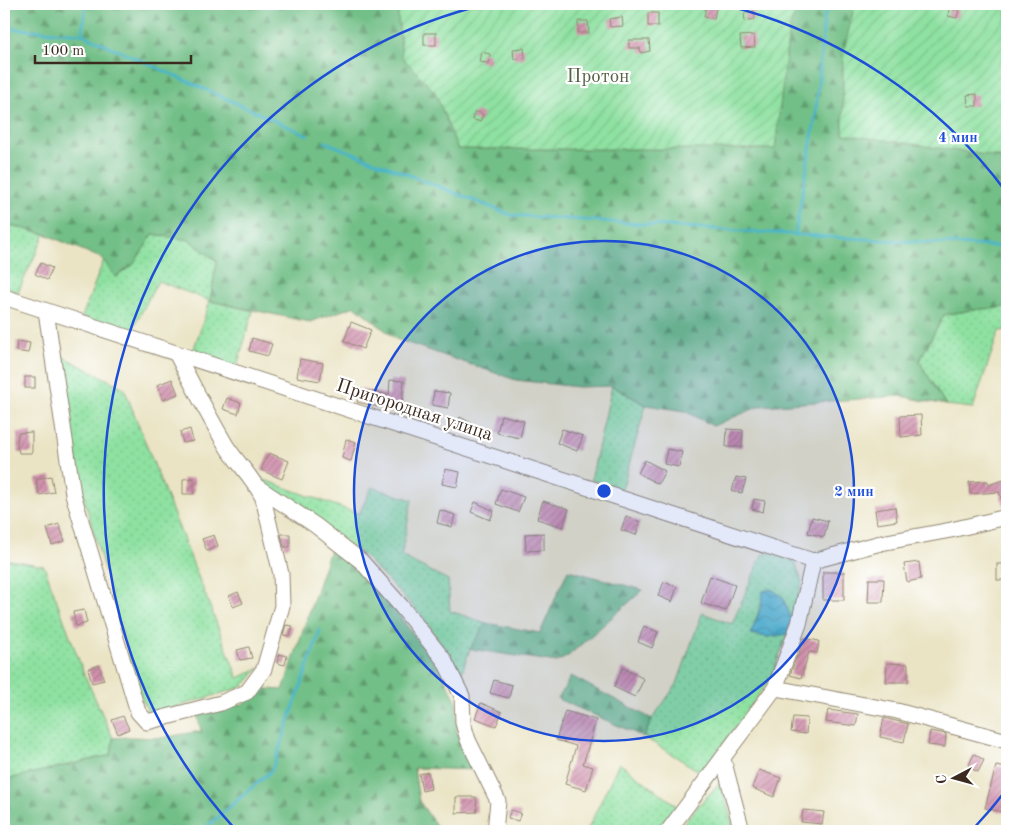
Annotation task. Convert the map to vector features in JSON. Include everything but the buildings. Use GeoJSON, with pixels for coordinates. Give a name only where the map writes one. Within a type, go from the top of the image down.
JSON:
{"type":"FeatureCollection","features":[{"type":"Feature","properties":{"kind":"street","name":"Пригородная улица"},"geometry":{"type":"LineString","coordinates":[[4,297],[813,561]]}},
{"type":"Feature","properties":{"kind":"street"},"geometry":{"type":"LineString","coordinates":[[46,311],[73,494],[138,712],[147,722],[221,703],[246,692],[264,670],[282,606],[281,574],[264,498],[228,449],[201,402],[177,354]]}},
{"type":"Feature","properties":{"kind":"street"},"geometry":{"type":"LineString","coordinates":[[258,488],[315,525],[361,561],[401,606],[444,660],[462,696],[463,723],[468,740],[498,801],[495,831]]}},
{"type":"Feature","properties":{"kind":"street"},"geometry":{"type":"LineString","coordinates":[[668,831],[775,688],[799,624],[813,561],[882,543],[1007,517]]}},
{"type":"Feature","properties":{"kind":"street"},"geometry":{"type":"LineString","coordinates":[[775,688],[898,711],[1007,742]]}},
{"type":"Feature","properties":{"kind":"street"},"geometry":{"type":"LineString","coordinates":[[723,759],[742,831]]}},
{"type":"Feature","properties":{"kind":"green space"},"geometry":{"type":"Polygon","coordinates":[[[4,4],[397,4],[402,57],[435,92],[458,149],[775,149],[789,29],[799,4],[855,4],[843,54],[843,134],[1007,158],[1007,307],[971,310],[944,315],[919,361],[946,405],[900,396],[760,406],[713,426],[685,411],[646,405],[612,386],[578,387],[516,380],[396,339],[355,306],[310,322],[210,301],[217,261],[189,240],[153,234],[133,265],[115,277],[103,259],[45,234],[4,224],[4,4]]]}},
{"type":"Feature","properties":{"kind":"green space","name":"Протон"},"geometry":{"type":"Polygon","coordinates":[[[397,4],[799,4],[789,29],[775,149],[458,149],[435,92],[402,57],[397,4]]]}},
{"type":"Feature","properties":{"kind":"green space"},"geometry":{"type":"Polygon","coordinates":[[[855,4],[1007,4],[1007,158],[843,134],[843,54],[855,4]]]}},
{"type":"Feature","properties":{"kind":"green space"},"geometry":{"type":"Polygon","coordinates":[[[4,224],[45,234],[18,292],[4,287],[4,224]]]}},
{"type":"Feature","properties":{"kind":"green space"},"geometry":{"type":"Polygon","coordinates":[[[153,234],[189,240],[217,261],[210,301],[158,281],[130,334],[82,317],[104,259],[116,277],[133,265],[153,234]]]}},
{"type":"Feature","properties":{"kind":"green space"},"geometry":{"type":"Polygon","coordinates":[[[210,301],[253,311],[236,370],[192,354],[210,301]]]}},
{"type":"Feature","properties":{"kind":"green space"},"geometry":{"type":"Polygon","coordinates":[[[1007,307],[1007,330],[999,331],[973,408],[946,405],[919,361],[944,315],[971,310],[1007,307]]]}},
{"type":"Feature","properties":{"kind":"green space"},"geometry":{"type":"Polygon","coordinates":[[[58,354],[124,388],[238,678],[260,668],[242,687],[150,715],[139,693],[82,491],[58,354]]]}},
{"type":"Feature","properties":{"kind":"green space"},"geometry":{"type":"Polygon","coordinates":[[[612,386],[646,405],[622,489],[591,480],[612,386]]]}},
{"type":"Feature","properties":{"kind":"green space"},"geometry":{"type":"Polygon","coordinates":[[[259,478],[359,514],[372,487],[412,500],[401,556],[448,580],[450,611],[486,623],[470,649],[462,672],[422,616],[365,557],[262,484],[259,478]]]}},
{"type":"Feature","properties":{"kind":"green space"},"geometry":{"type":"Polygon","coordinates":[[[332,544],[354,564],[397,613],[440,669],[456,700],[457,732],[479,770],[414,768],[419,801],[440,831],[4,831],[4,780],[111,755],[113,738],[161,738],[201,731],[197,713],[243,704],[263,685],[267,689],[283,690],[332,544]]]}},
{"type":"Feature","properties":{"kind":"green space"},"geometry":{"type":"Polygon","coordinates":[[[769,553],[795,562],[802,582],[792,621],[782,596],[762,601],[751,634],[768,637],[787,634],[771,678],[702,773],[644,737],[652,719],[677,684],[702,613],[732,624],[762,555],[769,553]]]}},
{"type":"Feature","properties":{"kind":"green space"},"geometry":{"type":"Polygon","coordinates":[[[4,559],[44,566],[84,674],[113,738],[111,755],[4,780],[4,559]]]}},
{"type":"Feature","properties":{"kind":"green space"},"geometry":{"type":"Polygon","coordinates":[[[568,570],[643,590],[568,656],[557,662],[470,649],[486,623],[540,633],[568,570]]]}},
{"type":"Feature","properties":{"kind":"green space"},"geometry":{"type":"Polygon","coordinates":[[[571,676],[652,719],[644,737],[558,699],[571,676]]]}},
{"type":"Feature","properties":{"kind":"green space"},"geometry":{"type":"Polygon","coordinates":[[[619,763],[676,805],[657,831],[587,831],[619,763]]]}},
{"type":"Feature","properties":{"kind":"green space"},"geometry":{"type":"Polygon","coordinates":[[[721,781],[734,831],[676,831],[721,781]]]}},
{"type":"Feature","properties":{"kind":"water"},"geometry":{"type":"Polygon","coordinates":[[[771,589],[782,596],[792,621],[787,634],[768,637],[750,634],[759,613],[763,591],[771,589]]]}},
{"type":"Feature","properties":{"kind":"waterway"},"geometry":{"type":"LineString","coordinates":[[82,34],[86,4]]}},
{"type":"Feature","properties":{"kind":"waterway"},"geometry":{"type":"LineString","coordinates":[[795,235],[815,120],[824,19],[828,4]]}},
{"type":"Feature","properties":{"kind":"waterway"},"geometry":{"type":"LineString","coordinates":[[4,28],[82,34],[307,135]]}},
{"type":"Feature","properties":{"kind":"waterway"},"geometry":{"type":"LineString","coordinates":[[325,142],[511,215],[1007,247]]}},
{"type":"Feature","properties":{"kind":"waterway"},"geometry":{"type":"LineString","coordinates":[[202,831],[272,770],[320,630]]}}]}
